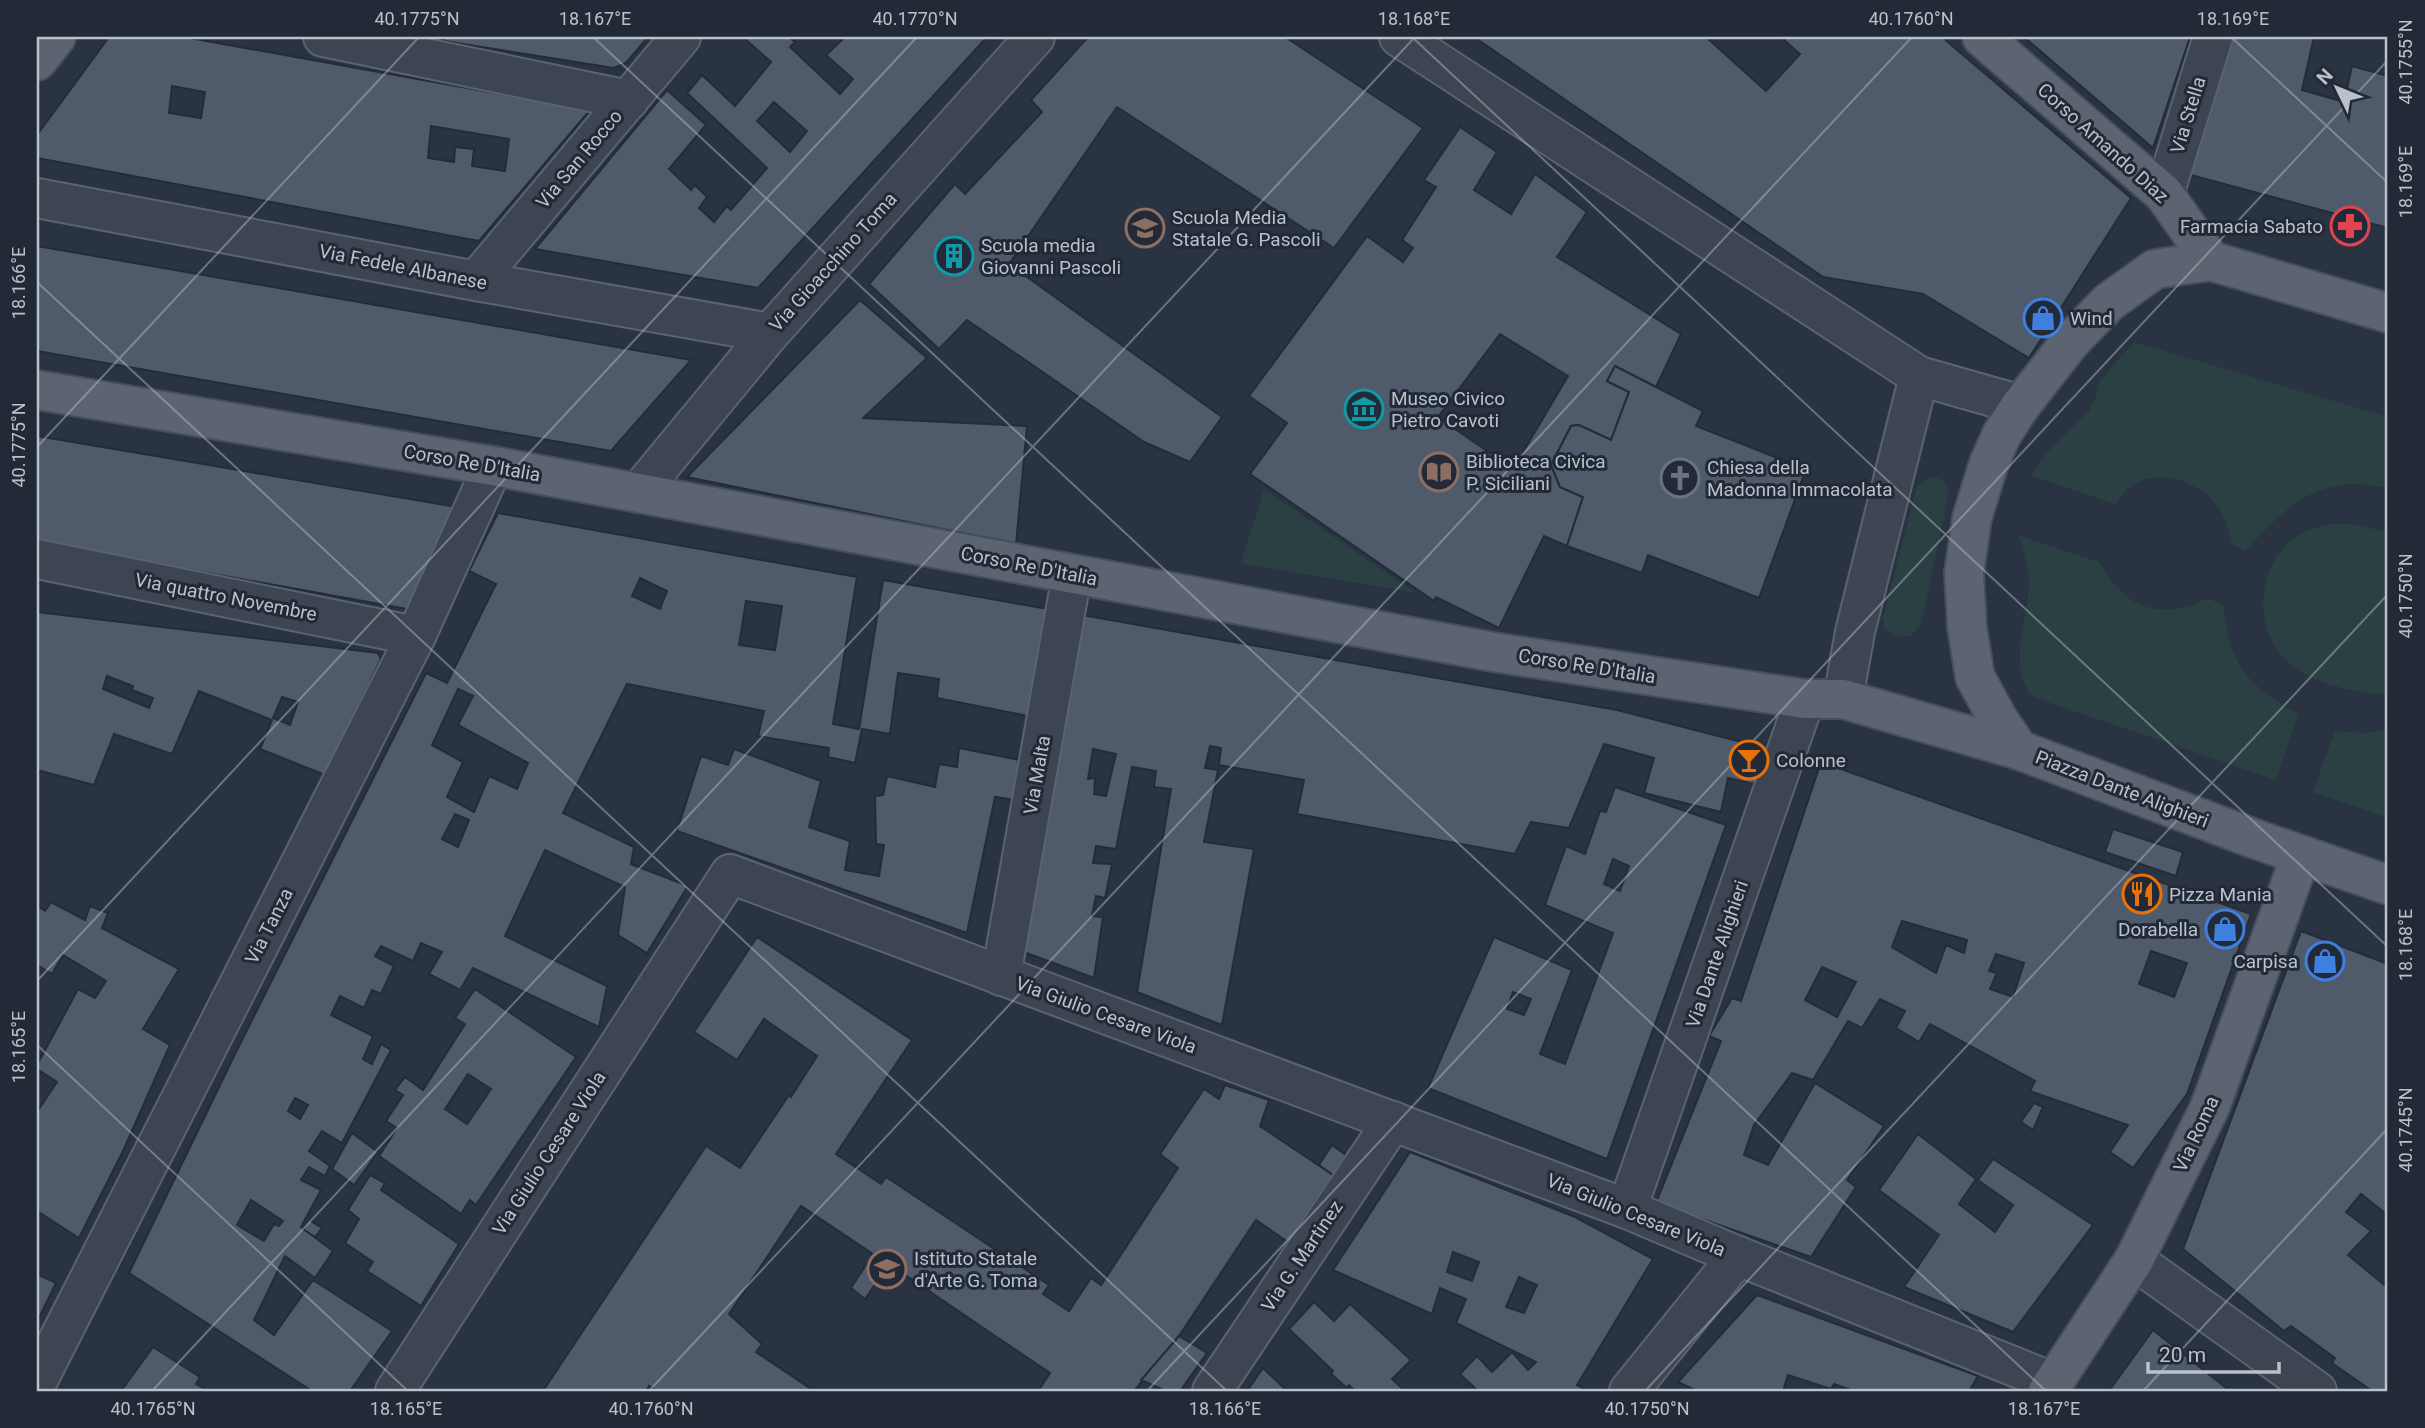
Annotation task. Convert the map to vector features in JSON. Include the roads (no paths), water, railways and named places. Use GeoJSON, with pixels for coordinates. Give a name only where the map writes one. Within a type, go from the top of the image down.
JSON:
{"type":"FeatureCollection","features":[{"type":"Feature","properties":{"kind":"main road"},"geometry":{"type":"LineString","coordinates":[[37,61],[56,37]]}},
{"type":"Feature","properties":{"kind":"main road","name":"Corso Amando Diaz"},"geometry":{"type":"LineString","coordinates":[[1982,37],[2164,194],[2211,261]]}},
{"type":"Feature","properties":{"kind":"main road","name":"Piazza Dante Alighieri"},"geometry":{"type":"LineString","coordinates":[[2388,313],[2211,261],[2155,269],[2109,302],[2070,342],[2001,435],[1972,518],[1964,573],[1967,628],[1975,677],[2019,750],[2388,885]]}},
{"type":"Feature","properties":{"kind":"main road","name":"Corso Re D'Italia"},"geometry":{"type":"LineString","coordinates":[[37,390],[494,466],[1493,652],[1805,699],[1843,699],[2019,750]]}},
{"type":"Feature","properties":{"kind":"main road","name":"Via Roma"},"geometry":{"type":"LineString","coordinates":[[2051,1387],[2134,1260],[2210,1107],[2301,855]]}},
{"type":"Feature","properties":{"kind":"street"},"geometry":{"type":"LineString","coordinates":[[323,37],[629,100]]}},
{"type":"Feature","properties":{"kind":"street","name":"Via San Rocco"},"geometry":{"type":"LineString","coordinates":[[475,281],[681,37]]}},
{"type":"Feature","properties":{"kind":"street","name":"Via Gioacchino Toma"},"geometry":{"type":"LineString","coordinates":[[638,493],[770,333],[1035,37]]}},
{"type":"Feature","properties":{"kind":"street"},"geometry":{"type":"LineString","coordinates":[[1399,37],[1919,376],[2021,405]]}},
{"type":"Feature","properties":{"kind":"street","name":"Via Stella"},"geometry":{"type":"LineString","coordinates":[[2164,194],[2213,37]]}},
{"type":"Feature","properties":{"kind":"street","name":"Via Fedele Albanese"},"geometry":{"type":"LineString","coordinates":[[37,198],[475,281],[770,333]]}},
{"type":"Feature","properties":{"kind":"street"},"geometry":{"type":"LineString","coordinates":[[1843,699],[1855,632],[1919,376]]}},
{"type":"Feature","properties":{"kind":"street","name":"Via Tanza"},"geometry":{"type":"LineString","coordinates":[[37,1382],[416,635],[494,466]]}},
{"type":"Feature","properties":{"kind":"street","name":"Via quattro Novembre"},"geometry":{"type":"LineString","coordinates":[[37,559],[416,635]]}},
{"type":"Feature","properties":{"kind":"street","name":"Via Malta"},"geometry":{"type":"LineString","coordinates":[[1001,976],[1072,574]]}},
{"type":"Feature","properties":{"kind":"street","name":"Via Dante Alighieri"},"geometry":{"type":"LineString","coordinates":[[1627,1209],[1805,699]]}},
{"type":"Feature","properties":{"kind":"street","name":"Via Giulio Cesare Viola"},"geometry":{"type":"LineString","coordinates":[[395,1391],[730,874],[1627,1209],[2051,1387]]}},
{"type":"Feature","properties":{"kind":"street","name":"Via G. Martinez"},"geometry":{"type":"LineString","coordinates":[[1212,1391],[1393,1122]]}},
{"type":"Feature","properties":{"kind":"street"},"geometry":{"type":"LineString","coordinates":[[1629,1391],[1738,1256]]}},
{"type":"Feature","properties":{"kind":"street"},"geometry":{"type":"LineString","coordinates":[[2134,1260],[2317,1391]]}},
{"type":"Feature","properties":{"kind":"place","name":"Farmacia Sabato"},"geometry":{"type":"Point","coordinates":[2350,226]}},
{"type":"Feature","properties":{"kind":"place","name":"Scuola Media Statale G. Pascoli"},"geometry":{"type":"Point","coordinates":[1145,228]}},
{"type":"Feature","properties":{"kind":"place","name":"Scuola media Giovanni Pascoli"},"geometry":{"type":"Point","coordinates":[954,256]}},
{"type":"Feature","properties":{"kind":"place","name":"Wind"},"geometry":{"type":"Point","coordinates":[2043,318]}},
{"type":"Feature","properties":{"kind":"place","name":"Museo Civico Pietro Cavoti"},"geometry":{"type":"Point","coordinates":[1364,409]}},
{"type":"Feature","properties":{"kind":"place","name":"Biblioteca Civica P. Siciliani"},"geometry":{"type":"Point","coordinates":[1439,472]}},
{"type":"Feature","properties":{"kind":"place","name":"Chiesa della Madonna Immacolata"},"geometry":{"type":"Point","coordinates":[1680,478]}},
{"type":"Feature","properties":{"kind":"place","name":"Colonne"},"geometry":{"type":"Point","coordinates":[1749,760]}},
{"type":"Feature","properties":{"kind":"place","name":"Pizza Mania"},"geometry":{"type":"Point","coordinates":[2142,894]}},
{"type":"Feature","properties":{"kind":"place","name":"Dorabella"},"geometry":{"type":"Point","coordinates":[2225,929]}},
{"type":"Feature","properties":{"kind":"place","name":"Carpisa"},"geometry":{"type":"Point","coordinates":[2325,961]}},
{"type":"Feature","properties":{"kind":"place","name":"Istituto Statale d'Arte G. Toma"},"geometry":{"type":"Point","coordinates":[887,1269]}}]}
